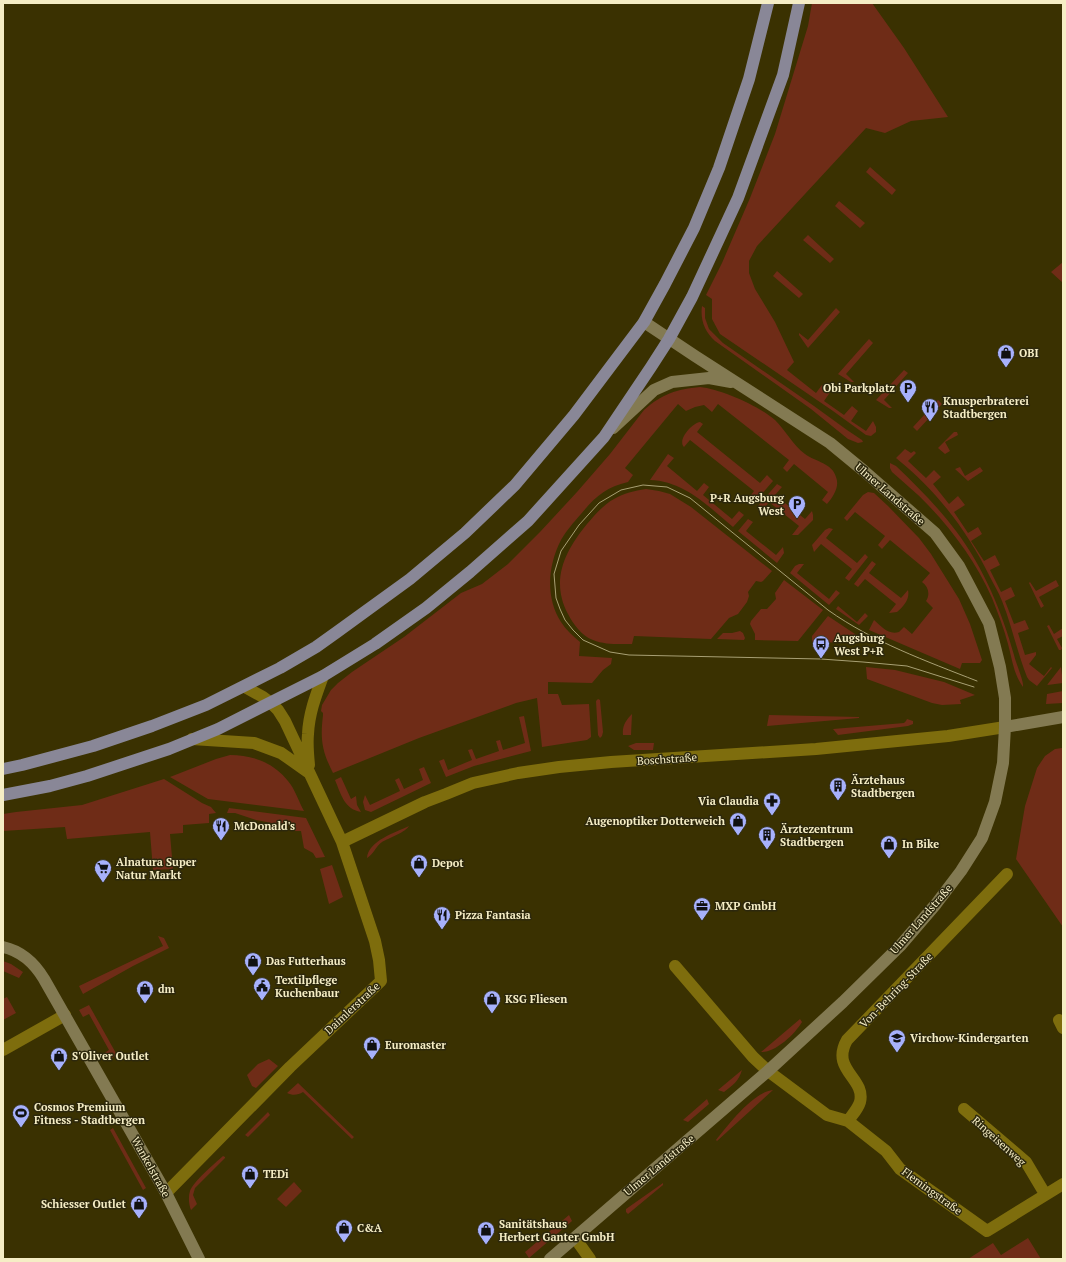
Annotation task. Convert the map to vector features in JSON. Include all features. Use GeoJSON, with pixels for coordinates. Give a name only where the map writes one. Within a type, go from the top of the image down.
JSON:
{"type":"FeatureCollection","features":[{"type":"Feature","properties":{"kind":"main road"},"geometry":{"type":"LineString","coordinates":[[3,769],[93,746],[124,736],[206,705],[294,660],[332,636],[410,579],[465,533],[515,485],[574,415],[644,322],[694,228],[719,168],[749,80],[768,3]]}},
{"type":"Feature","properties":{"kind":"main road"},"geometry":{"type":"LineString","coordinates":[[3,795],[50,786],[87,776],[132,762],[192,740],[218,729],[323,676],[375,644],[426,608],[528,521],[604,436],[631,399],[669,339],[692,297],[738,198],[783,75],[799,3]]}},
{"type":"Feature","properties":{"kind":"street","name":"Ulmer Landstraße"},"geometry":{"type":"LineString","coordinates":[[550,1259],[768,1071],[843,1002],[900,946],[936,904],[961,871],[982,838],[995,802],[1003,763],[1005,698],[1000,667],[989,623],[959,566],[935,533],[830,443],[644,322]]}},
{"type":"Feature","properties":{"kind":"street"},"geometry":{"type":"LineString","coordinates":[[604,436],[654,390],[672,382],[710,378],[736,383]]}},
{"type":"Feature","properties":{"kind":"street","name":"Daimlerstraße"},"geometry":{"type":"LineString","coordinates":[[309,772],[307,735],[310,715],[323,676]]}},
{"type":"Feature","properties":{"kind":"street","name":"Daimlerstraße"},"geometry":{"type":"LineString","coordinates":[[166,1194],[290,1067],[381,980],[375,941],[342,842],[285,721],[278,710],[271,703],[245,686]]}},
{"type":"Feature","properties":{"kind":"street"},"geometry":{"type":"LineString","coordinates":[[1005,726],[1063,717]]}},
{"type":"Feature","properties":{"kind":"street","name":"Boschstraße"},"geometry":{"type":"LineString","coordinates":[[342,842],[425,802],[473,783],[518,773],[611,762],[816,749],[948,736],[1005,726]]}},
{"type":"Feature","properties":{"kind":"street"},"geometry":{"type":"LineString","coordinates":[[192,740],[254,743],[281,753],[309,772]]}},
{"type":"Feature","properties":{"kind":"street","name":"Von-Behring-Straße"},"geometry":{"type":"LineString","coordinates":[[848,1121],[859,1103],[860,1096],[857,1085],[843,1063],[842,1057],[847,1040],[1007,874]]}},
{"type":"Feature","properties":{"kind":"street","name":"Wankelstraße"},"geometry":{"type":"LineString","coordinates":[[3,947],[10,948],[31,962],[41,974],[166,1194],[198,1259]]}},
{"type":"Feature","properties":{"kind":"street"},"geometry":{"type":"LineString","coordinates":[[675,966],[753,1057],[768,1071]]}},
{"type":"Feature","properties":{"kind":"street"},"geometry":{"type":"LineString","coordinates":[[3,1050],[65,1015]]}},
{"type":"Feature","properties":{"kind":"street","name":"Flemingstraße"},"geometry":{"type":"LineString","coordinates":[[768,1071],[827,1115],[848,1121],[886,1150],[900,1169],[987,1231],[1063,1184]]}},
{"type":"Feature","properties":{"kind":"street","name":"Ringeisenweg"},"geometry":{"type":"LineString","coordinates":[[964,1109],[1026,1162],[1045,1194]]}},
{"type":"Feature","properties":{"kind":"street"},"geometry":{"type":"LineString","coordinates":[[575,1238],[590,1259]]}},
{"type":"Feature","properties":{"kind":"shaded area"},"geometry":{"type":"Polygon","coordinates":[[[812,3],[872,3],[904,48],[948,117],[911,121],[885,133],[866,128],[757,246],[749,261],[749,273],[755,289],[775,322],[794,362],[787,370],[816,393],[822,385],[831,391],[824,401],[844,415],[852,406],[858,411],[851,421],[866,431],[873,421],[876,427],[876,432],[871,436],[866,435],[720,334],[712,319],[712,299],[706,295],[722,263],[750,198],[775,134],[808,26],[812,3]]]}},
{"type":"Feature","properties":{"kind":"shaded area"},"geometry":{"type":"Polygon","coordinates":[[[870,167],[896,190],[892,195],[866,172],[870,167]]]}},
{"type":"Feature","properties":{"kind":"shaded area"},"geometry":{"type":"Polygon","coordinates":[[[839,201],[865,223],[860,228],[835,206],[839,201]]]}},
{"type":"Feature","properties":{"kind":"shaded area"},"geometry":{"type":"Polygon","coordinates":[[[808,235],[834,259],[830,263],[803,240],[808,235]]]}},
{"type":"Feature","properties":{"kind":"shaded area"},"geometry":{"type":"Polygon","coordinates":[[[1063,262],[1063,283],[1051,272],[1063,262]]]}},
{"type":"Feature","properties":{"kind":"shaded area"},"geometry":{"type":"Polygon","coordinates":[[[777,271],[803,294],[799,298],[773,276],[777,271]]]}},
{"type":"Feature","properties":{"kind":"shaded area"},"geometry":{"type":"Polygon","coordinates":[[[702,306],[705,308],[705,318],[709,329],[723,343],[863,442],[858,443],[848,439],[811,409],[715,341],[708,334],[704,325],[702,306]]]}},
{"type":"Feature","properties":{"kind":"shaded area"},"geometry":{"type":"Polygon","coordinates":[[[836,308],[840,312],[808,348],[799,333],[808,340],[836,308]]]}},
{"type":"Feature","properties":{"kind":"shaded area"},"geometry":{"type":"Polygon","coordinates":[[[869,339],[873,343],[846,374],[854,382],[851,382],[838,374],[869,339]]]}},
{"type":"Feature","properties":{"kind":"shaded area"},"geometry":{"type":"Polygon","coordinates":[[[904,370],[908,373],[884,400],[892,408],[889,408],[876,400],[904,370]]]}},
{"type":"Feature","properties":{"kind":"shaded area"},"geometry":{"type":"Polygon","coordinates":[[[700,387],[709,388],[729,395],[759,409],[775,420],[805,454],[831,469],[836,477],[837,484],[834,495],[827,504],[822,500],[828,492],[794,464],[787,472],[783,468],[789,460],[718,404],[712,412],[704,405],[686,411],[678,404],[625,468],[633,475],[628,482],[607,490],[591,503],[573,523],[561,540],[553,560],[550,581],[552,602],[563,625],[580,642],[579,656],[612,658],[611,664],[603,670],[592,683],[548,682],[548,694],[558,694],[562,705],[589,704],[591,737],[587,740],[542,747],[537,698],[516,703],[419,738],[333,773],[324,752],[322,739],[323,713],[321,711],[322,705],[331,690],[352,672],[404,637],[461,593],[482,584],[508,564],[577,492],[610,454],[644,410],[651,404],[670,393],[700,387]]]}},
{"type":"Feature","properties":{"kind":"shaded area"},"geometry":{"type":"Polygon","coordinates":[[[938,400],[942,404],[917,431],[913,427],[938,400]]]}},
{"type":"Feature","properties":{"kind":"shaded area"},"geometry":{"type":"Polygon","coordinates":[[[700,422],[703,424],[697,432],[760,483],[767,475],[773,481],[753,504],[748,499],[754,491],[690,440],[684,447],[682,444],[682,440],[686,432],[693,425],[700,422]]]}},
{"type":"Feature","properties":{"kind":"shaded area"},"geometry":{"type":"Polygon","coordinates":[[[954,432],[957,432],[958,435],[945,442],[950,451],[945,454],[938,448],[954,432]]]}},
{"type":"Feature","properties":{"kind":"shaded area"},"geometry":{"type":"Polygon","coordinates":[[[905,449],[911,453],[914,451],[916,453],[908,461],[926,478],[934,470],[941,477],[933,484],[949,504],[958,496],[965,505],[954,512],[968,533],[978,527],[982,534],[971,541],[984,561],[995,555],[1000,565],[990,570],[1001,592],[1011,587],[1015,596],[1005,601],[1014,624],[1025,620],[1029,629],[1018,633],[1025,655],[1036,652],[1036,655],[1029,664],[1044,676],[1051,667],[1052,668],[1037,686],[1027,677],[1002,601],[981,560],[961,527],[937,497],[911,470],[896,458],[905,449]]]}},
{"type":"Feature","properties":{"kind":"shaded area"},"geometry":{"type":"Polygon","coordinates":[[[668,454],[674,458],[667,466],[697,491],[704,483],[709,487],[703,495],[732,519],[739,511],[744,515],[733,527],[705,503],[685,490],[662,481],[650,480],[668,454]]]}},
{"type":"Feature","properties":{"kind":"shaded area"},"geometry":{"type":"Polygon","coordinates":[[[890,463],[896,466],[935,505],[956,531],[975,560],[998,607],[1023,687],[1015,672],[1006,638],[992,598],[972,561],[938,515],[892,472],[890,463]]]}},
{"type":"Feature","properties":{"kind":"shaded area"},"geometry":{"type":"Polygon","coordinates":[[[960,467],[965,476],[980,467],[983,471],[968,481],[955,469],[960,467]]]}},
{"type":"Feature","properties":{"kind":"shaded area"},"geometry":{"type":"Polygon","coordinates":[[[777,484],[782,487],[775,495],[805,519],[812,511],[813,520],[798,535],[792,535],[799,526],[769,502],[763,510],[758,506],[777,484]]]}},
{"type":"Feature","properties":{"kind":"shaded area"},"geometry":{"type":"Polygon","coordinates":[[[646,489],[670,494],[691,507],[772,571],[763,581],[756,581],[748,592],[749,596],[747,602],[738,614],[729,618],[711,639],[634,636],[632,644],[602,643],[585,636],[575,626],[568,614],[560,589],[560,578],[562,566],[572,545],[587,524],[606,504],[633,491],[646,489]]]}},
{"type":"Feature","properties":{"kind":"shaded area"},"geometry":{"type":"Polygon","coordinates":[[[868,492],[874,493],[888,506],[919,538],[931,554],[959,599],[970,624],[982,660],[980,663],[962,663],[960,669],[869,630],[874,620],[888,631],[895,633],[899,632],[904,627],[912,634],[933,608],[926,601],[928,591],[922,582],[930,573],[890,540],[882,549],[878,545],[885,536],[855,512],[847,521],[844,518],[863,495],[868,492]]]}},
{"type":"Feature","properties":{"kind":"shaded area"},"geometry":{"type":"Polygon","coordinates":[[[748,519],[753,522],[746,531],[776,555],[783,547],[784,553],[777,563],[738,531],[748,519]]]}},
{"type":"Feature","properties":{"kind":"shaded area"},"geometry":{"type":"Polygon","coordinates":[[[829,528],[833,529],[826,538],[857,563],[865,554],[868,557],[849,581],[845,578],[852,569],[821,544],[814,552],[812,545],[825,530],[829,528]]]}},
{"type":"Feature","properties":{"kind":"shaded area"},"geometry":{"type":"Polygon","coordinates":[[[872,561],[876,564],[869,573],[901,598],[908,590],[906,602],[897,612],[889,613],[896,604],[865,579],[858,587],[854,584],[872,561]]]}},
{"type":"Feature","properties":{"kind":"shaded area"},"geometry":{"type":"Polygon","coordinates":[[[804,564],[797,573],[829,599],[836,590],[840,593],[829,605],[790,573],[795,566],[804,564]]]}},
{"type":"Feature","properties":{"kind":"shaded area"},"geometry":{"type":"Polygon","coordinates":[[[784,580],[823,610],[798,641],[755,640],[755,634],[750,624],[751,621],[761,609],[767,609],[776,599],[775,593],[784,580]]]}},
{"type":"Feature","properties":{"kind":"shaded area"},"geometry":{"type":"Polygon","coordinates":[[[1056,580],[1059,586],[1039,597],[1044,606],[1041,608],[1029,583],[1030,582],[1036,591],[1056,580]]]}},
{"type":"Feature","properties":{"kind":"shaded area"},"geometry":{"type":"Polygon","coordinates":[[[838,606],[857,622],[865,613],[868,616],[859,625],[836,609],[838,606]]]}},
{"type":"Feature","properties":{"kind":"shaded area"},"geometry":{"type":"Polygon","coordinates":[[[828,616],[858,636],[857,643],[812,642],[812,636],[828,616]]]}},
{"type":"Feature","properties":{"kind":"shaded area"},"geometry":{"type":"Polygon","coordinates":[[[1049,625],[1054,634],[1063,628],[1063,636],[1057,639],[1062,648],[1061,650],[1059,650],[1047,626],[1049,625]]]}},
{"type":"Feature","properties":{"kind":"shaded area"},"geometry":{"type":"Polygon","coordinates":[[[740,631],[743,633],[745,638],[744,640],[717,639],[723,633],[740,631]]]}},
{"type":"Feature","properties":{"kind":"shaded area"},"geometry":{"type":"Polygon","coordinates":[[[866,667],[895,670],[944,682],[975,695],[960,700],[961,704],[942,705],[932,703],[867,679],[866,667]]]}},
{"type":"Feature","properties":{"kind":"shaded area"},"geometry":{"type":"Polygon","coordinates":[[[1061,667],[1063,683],[1047,685],[1061,667]]]}},
{"type":"Feature","properties":{"kind":"shaded area"},"geometry":{"type":"Polygon","coordinates":[[[1063,691],[1063,703],[1046,704],[1047,694],[1063,691]]]}},
{"type":"Feature","properties":{"kind":"shaded area"},"geometry":{"type":"Polygon","coordinates":[[[598,699],[600,700],[603,732],[600,738],[598,735],[596,701],[598,699]]]}},
{"type":"Feature","properties":{"kind":"shaded area"},"geometry":{"type":"Polygon","coordinates":[[[632,714],[631,735],[623,735],[625,723],[632,714]]]}},
{"type":"Feature","properties":{"kind":"shaded area"},"geometry":{"type":"Polygon","coordinates":[[[769,715],[859,717],[859,718],[767,726],[769,715]]]}},
{"type":"Feature","properties":{"kind":"shaded area"},"geometry":{"type":"Polygon","coordinates":[[[524,716],[531,751],[474,766],[446,777],[439,761],[444,759],[448,770],[472,760],[468,750],[472,749],[476,759],[499,751],[496,741],[500,740],[503,750],[525,743],[519,717],[524,716]]]}},
{"type":"Feature","properties":{"kind":"shaded area"},"geometry":{"type":"Polygon","coordinates":[[[907,719],[913,721],[913,724],[908,726],[838,735],[833,729],[904,723],[907,719]]]}},
{"type":"Feature","properties":{"kind":"shaded area"},"geometry":{"type":"Polygon","coordinates":[[[636,743],[654,743],[653,750],[634,750],[628,746],[636,743]]]}},
{"type":"Feature","properties":{"kind":"shaded area"},"geometry":{"type":"Polygon","coordinates":[[[1062,748],[1063,927],[1016,859],[1025,806],[1037,768],[1045,756],[1055,749],[1062,748]]]}},
{"type":"Feature","properties":{"kind":"shaded area"},"geometry":{"type":"Polygon","coordinates":[[[230,755],[255,758],[276,769],[290,784],[304,811],[208,799],[170,777],[230,755]]]}},
{"type":"Feature","properties":{"kind":"shaded area"},"geometry":{"type":"Polygon","coordinates":[[[424,767],[431,783],[371,812],[365,810],[363,802],[365,795],[370,805],[400,791],[395,780],[399,778],[404,789],[423,780],[419,769],[424,767]]]}},
{"type":"Feature","properties":{"kind":"shaded area"},"geometry":{"type":"Polygon","coordinates":[[[341,777],[351,799],[356,796],[357,805],[361,812],[351,808],[341,795],[335,780],[341,777]]]}},
{"type":"Feature","properties":{"kind":"shaded area"},"geometry":{"type":"Polygon","coordinates":[[[164,779],[211,807],[216,813],[209,814],[209,823],[183,825],[183,833],[170,834],[173,869],[153,870],[150,832],[67,839],[65,827],[3,831],[3,814],[82,805],[164,779]]]}},
{"type":"Feature","properties":{"kind":"shaded area"},"geometry":{"type":"Polygon","coordinates":[[[229,808],[306,818],[325,857],[316,858],[313,853],[304,848],[301,831],[295,831],[293,827],[256,820],[235,813],[227,813],[229,808]]]}},
{"type":"Feature","properties":{"kind":"shaded area"},"geometry":{"type":"Polygon","coordinates":[[[409,826],[401,833],[382,842],[367,858],[372,847],[377,842],[390,834],[409,826]]]}},
{"type":"Feature","properties":{"kind":"shaded area"},"geometry":{"type":"Polygon","coordinates":[[[332,865],[343,897],[329,904],[320,869],[332,865]]]}},
{"type":"Feature","properties":{"kind":"shaded area"},"geometry":{"type":"Polygon","coordinates":[[[158,936],[164,938],[169,948],[83,994],[79,986],[163,946],[158,936]]]}},
{"type":"Feature","properties":{"kind":"shaded area"},"geometry":{"type":"Polygon","coordinates":[[[3,961],[11,964],[23,972],[19,978],[3,971],[3,961]]]}},
{"type":"Feature","properties":{"kind":"shaded area"},"geometry":{"type":"Polygon","coordinates":[[[7,997],[16,1013],[3,1020],[3,999],[7,997]]]}},
{"type":"Feature","properties":{"kind":"shaded area"},"geometry":{"type":"Polygon","coordinates":[[[89,1005],[117,1055],[107,1061],[103,1054],[109,1050],[89,1014],[83,1017],[79,1010],[89,1005]]]}},
{"type":"Feature","properties":{"kind":"shaded area"},"geometry":{"type":"Polygon","coordinates":[[[800,1019],[802,1022],[790,1037],[778,1046],[761,1052],[800,1019]]]}},
{"type":"Feature","properties":{"kind":"shaded area"},"geometry":{"type":"Polygon","coordinates":[[[269,1059],[278,1066],[256,1088],[252,1086],[247,1075],[258,1064],[269,1059]]]}},
{"type":"Feature","properties":{"kind":"shaded area"},"geometry":{"type":"Polygon","coordinates":[[[742,1070],[735,1083],[730,1088],[724,1092],[718,1090],[742,1070]]]}},
{"type":"Feature","properties":{"kind":"shaded area"},"geometry":{"type":"Polygon","coordinates":[[[298,1083],[354,1137],[352,1139],[303,1092],[295,1095],[287,1093],[298,1083]]]}},
{"type":"Feature","properties":{"kind":"shaded area"},"geometry":{"type":"Polygon","coordinates":[[[773,1090],[717,1141],[716,1140],[734,1118],[749,1103],[765,1092],[773,1090]]]}},
{"type":"Feature","properties":{"kind":"shaded area"},"geometry":{"type":"Polygon","coordinates":[[[707,1099],[709,1104],[688,1122],[683,1120],[707,1099]]]}},
{"type":"Feature","properties":{"kind":"shaded area"},"geometry":{"type":"Polygon","coordinates":[[[268,1112],[270,1115],[248,1137],[245,1135],[268,1112]]]}},
{"type":"Feature","properties":{"kind":"shaded area"},"geometry":{"type":"Polygon","coordinates":[[[113,1128],[146,1188],[143,1190],[110,1130],[113,1128]]]}},
{"type":"Feature","properties":{"kind":"shaded area"},"geometry":{"type":"Polygon","coordinates":[[[223,1156],[225,1158],[195,1188],[193,1195],[197,1204],[191,1210],[189,1198],[192,1187],[223,1156]]]}},
{"type":"Feature","properties":{"kind":"shaded area"},"geometry":{"type":"Polygon","coordinates":[[[294,1182],[302,1191],[286,1207],[277,1199],[294,1182]]]}},
{"type":"Feature","properties":{"kind":"shaded area"},"geometry":{"type":"Polygon","coordinates":[[[663,1183],[663,1185],[628,1214],[626,1212],[626,1209],[663,1183]]]}},
{"type":"Feature","properties":{"kind":"shaded area"},"geometry":{"type":"Polygon","coordinates":[[[569,1215],[572,1221],[529,1258],[525,1252],[569,1215]]]}},
{"type":"Feature","properties":{"kind":"shaded area"},"geometry":{"type":"Polygon","coordinates":[[[1028,1238],[1041,1259],[968,1259],[993,1243],[1001,1255],[1028,1238]]]}},
{"type":"Feature","properties":{"kind":"tram line"},"geometry":{"type":"LineString","coordinates":[[974,687],[907,666],[821,659],[629,655],[610,652],[583,640],[565,620],[556,598],[554,574],[561,551],[579,525],[599,503],[621,490],[643,485],[667,487],[690,498],[828,610],[845,621],[863,632],[900,650],[977,681]]}},
{"type":"Feature","properties":{"kind":"place","name":"OBI"},"geometry":{"type":"Point","coordinates":[1006,368]}},
{"type":"Feature","properties":{"kind":"place","name":"Obi Parkplatz"},"geometry":{"type":"Point","coordinates":[908,403]}},
{"type":"Feature","properties":{"kind":"place","name":"Knusperbraterei Stadtbergen"},"geometry":{"type":"Point","coordinates":[930,422]}},
{"type":"Feature","properties":{"kind":"place","name":"P+R Augsburg West"},"geometry":{"type":"Point","coordinates":[797,519]}},
{"type":"Feature","properties":{"kind":"place","name":"Augsburg West P+R"},"geometry":{"type":"Point","coordinates":[821,659]}},
{"type":"Feature","properties":{"kind":"place","name":"Ärztehaus Stadtbergen"},"geometry":{"type":"Point","coordinates":[838,801]}},
{"type":"Feature","properties":{"kind":"place","name":"Via Claudia"},"geometry":{"type":"Point","coordinates":[772,816]}},
{"type":"Feature","properties":{"kind":"place","name":"Augenoptiker Dotterweich"},"geometry":{"type":"Point","coordinates":[738,836]}},
{"type":"Feature","properties":{"kind":"place","name":"McDonald's"},"geometry":{"type":"Point","coordinates":[221,841]}},
{"type":"Feature","properties":{"kind":"place","name":"Ärztezentrum Stadtbergen"},"geometry":{"type":"Point","coordinates":[767,850]}},
{"type":"Feature","properties":{"kind":"place","name":"In Bike"},"geometry":{"type":"Point","coordinates":[889,859]}},
{"type":"Feature","properties":{"kind":"place","name":"Depot"},"geometry":{"type":"Point","coordinates":[419,878]}},
{"type":"Feature","properties":{"kind":"place","name":"Alnatura Super Natur Markt"},"geometry":{"type":"Point","coordinates":[103,883]}},
{"type":"Feature","properties":{"kind":"place","name":"MXP GmbH"},"geometry":{"type":"Point","coordinates":[702,921]}},
{"type":"Feature","properties":{"kind":"place","name":"Pizza Fantasia"},"geometry":{"type":"Point","coordinates":[442,930]}},
{"type":"Feature","properties":{"kind":"place","name":"Das Futterhaus"},"geometry":{"type":"Point","coordinates":[253,976]}},
{"type":"Feature","properties":{"kind":"place","name":"Textilpflege Kuchenbaur"},"geometry":{"type":"Point","coordinates":[262,1001]}},
{"type":"Feature","properties":{"kind":"place","name":"dm"},"geometry":{"type":"Point","coordinates":[145,1004]}},
{"type":"Feature","properties":{"kind":"place","name":"KSG Fliesen"},"geometry":{"type":"Point","coordinates":[492,1014]}},
{"type":"Feature","properties":{"kind":"place","name":"Virchow-Kindergarten"},"geometry":{"type":"Point","coordinates":[897,1053]}},
{"type":"Feature","properties":{"kind":"place","name":"Euromaster"},"geometry":{"type":"Point","coordinates":[372,1060]}},
{"type":"Feature","properties":{"kind":"place","name":"S'Oliver Outlet"},"geometry":{"type":"Point","coordinates":[59,1071]}},
{"type":"Feature","properties":{"kind":"place","name":"Cosmos Premium Fitness - Stadtbergen"},"geometry":{"type":"Point","coordinates":[21,1128]}},
{"type":"Feature","properties":{"kind":"place","name":"TEDi"},"geometry":{"type":"Point","coordinates":[250,1189]}},
{"type":"Feature","properties":{"kind":"place","name":"Schiesser Outlet"},"geometry":{"type":"Point","coordinates":[139,1219]}},
{"type":"Feature","properties":{"kind":"place","name":"C&A"},"geometry":{"type":"Point","coordinates":[344,1243]}},
{"type":"Feature","properties":{"kind":"place","name":"Sanitätshaus Herbert Ganter GmbH"},"geometry":{"type":"Point","coordinates":[486,1245]}}]}
